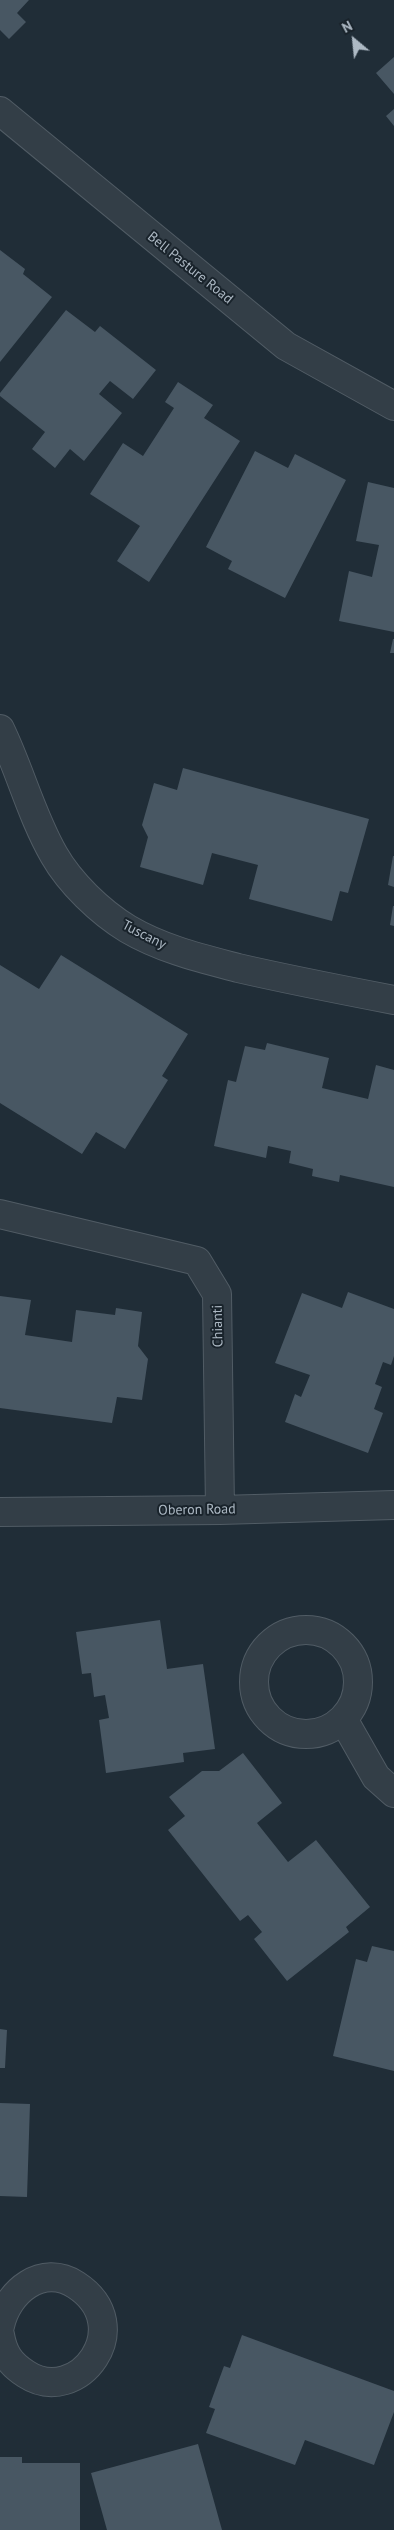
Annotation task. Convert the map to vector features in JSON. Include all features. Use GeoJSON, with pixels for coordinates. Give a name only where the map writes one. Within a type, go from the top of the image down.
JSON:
{"type":"FeatureCollection","features":[{"type":"Feature","properties":{"kind":"street","name":"Bell Pasture Road"},"geometry":{"type":"LineString","coordinates":[[0,111],[286,346],[394,406]]}},
{"type":"Feature","properties":{"kind":"street","name":"Tuscany"},"geometry":{"type":"LineString","coordinates":[[0,730],[10,750],[35,818],[54,856],[81,890],[128,929],[183,954],[274,976],[394,1000]]}},
{"type":"Feature","properties":{"kind":"street","name":"Chianti"},"geometry":{"type":"LineString","coordinates":[[0,1214],[197,1261],[217,1294],[220,1510]]}},
{"type":"Feature","properties":{"kind":"street","name":"Oberon Road"},"geometry":{"type":"LineString","coordinates":[[0,1512],[220,1510],[394,1505]]}},
{"type":"Feature","properties":{"kind":"street"},"geometry":{"type":"LineString","coordinates":[[343,1719],[376,1776],[394,1793]]}},
{"type":"Feature","properties":{"kind":"street"},"geometry":{"type":"LineString","coordinates":[[0,2326],[3,2310],[14,2293],[31,2282],[51,2278],[71,2282],[88,2293],[100,2310],[104,2329],[100,2349],[88,2367],[72,2378],[52,2382],[31,2378],[14,2367],[3,2350],[0,2335]]}},
{"type":"Feature","properties":{"kind":"building"},"geometry":{"type":"Polygon","coordinates":[[[0,0],[29,0],[17,13],[26,22],[9,39],[0,30],[0,0]]]}},
{"type":"Feature","properties":{"kind":"building"},"geometry":{"type":"Polygon","coordinates":[[[394,57],[394,94],[376,73],[394,57]]]}},
{"type":"Feature","properties":{"kind":"building"},"geometry":{"type":"Polygon","coordinates":[[[394,109],[394,126],[386,116],[394,109]]]}},
{"type":"Feature","properties":{"kind":"building"},"geometry":{"type":"Polygon","coordinates":[[[0,250],[25,269],[23,274],[52,297],[0,362],[0,250]]]}},
{"type":"Feature","properties":{"kind":"building"},"geometry":{"type":"Polygon","coordinates":[[[66,310],[95,332],[100,326],[156,370],[133,399],[110,381],[99,394],[122,413],[84,461],[70,449],[55,468],[32,449],[45,432],[0,396],[0,393],[66,310]]]}},
{"type":"Feature","properties":{"kind":"building"},"geometry":{"type":"Polygon","coordinates":[[[178,382],[213,405],[204,418],[240,441],[149,582],[117,561],[140,526],[90,494],[123,443],[143,456],[174,408],[165,402],[178,382]]]}},
{"type":"Feature","properties":{"kind":"building"},"geometry":{"type":"Polygon","coordinates":[[[255,451],[288,468],[295,454],[346,480],[285,598],[228,569],[232,561],[206,547],[255,451]]]}},
{"type":"Feature","properties":{"kind":"building"},"geometry":{"type":"Polygon","coordinates":[[[368,482],[394,488],[394,632],[339,621],[349,571],[372,577],[379,545],[356,541],[368,482]]]}},
{"type":"Feature","properties":{"kind":"building"},"geometry":{"type":"Polygon","coordinates":[[[393,639],[394,653],[390,653],[393,639]]]}},
{"type":"Feature","properties":{"kind":"building"},"geometry":{"type":"Polygon","coordinates":[[[183,768],[369,819],[348,893],[340,891],[332,921],[249,899],[258,865],[212,853],[203,885],[140,867],[148,837],[142,825],[154,783],[177,790],[183,768]]]}},
{"type":"Feature","properties":{"kind":"building"},"geometry":{"type":"Polygon","coordinates":[[[394,856],[394,887],[388,885],[394,856]]]}},
{"type":"Feature","properties":{"kind":"building"},"geometry":{"type":"Polygon","coordinates":[[[394,906],[394,926],[390,925],[394,906]]]}},
{"type":"Feature","properties":{"kind":"building"},"geometry":{"type":"Polygon","coordinates":[[[61,955],[188,1034],[162,1076],[168,1080],[125,1149],[96,1132],[82,1154],[0,1103],[0,965],[39,989],[61,955]]]}},
{"type":"Feature","properties":{"kind":"building"},"geometry":{"type":"Polygon","coordinates":[[[267,1043],[329,1058],[322,1088],[368,1099],[376,1065],[394,1070],[394,1187],[340,1175],[339,1182],[312,1176],[313,1169],[289,1163],[291,1151],[268,1146],[266,1158],[214,1146],[228,1080],[236,1082],[245,1046],[265,1050],[267,1043]]]}},
{"type":"Feature","properties":{"kind":"building"},"geometry":{"type":"Polygon","coordinates":[[[348,1292],[394,1309],[394,1356],[391,1365],[383,1362],[375,1384],[382,1387],[374,1409],[383,1413],[368,1453],[285,1422],[295,1394],[301,1397],[310,1375],[275,1363],[302,1293],[342,1308],[348,1292]]]}},
{"type":"Feature","properties":{"kind":"building"},"geometry":{"type":"Polygon","coordinates":[[[0,1296],[31,1300],[25,1335],[72,1342],[76,1310],[115,1315],[116,1308],[142,1312],[138,1346],[148,1359],[142,1400],[117,1397],[112,1423],[0,1408],[0,1296]]]}},
{"type":"Feature","properties":{"kind":"building"},"geometry":{"type":"Polygon","coordinates":[[[160,1620],[167,1669],[203,1664],[215,1749],[183,1753],[184,1762],[106,1773],[99,1720],[109,1718],[105,1695],[94,1697],[91,1673],[82,1674],[76,1632],[160,1620]]]}},
{"type":"Feature","properties":{"kind":"building"},"geometry":{"type":"Polygon","coordinates":[[[243,1753],[282,1803],[257,1823],[288,1862],[316,1840],[370,1907],[346,1927],[349,1932],[287,1981],[254,1939],[262,1932],[248,1915],[240,1921],[168,1830],[185,1816],[169,1797],[202,1771],[219,1771],[243,1753]]]}},
{"type":"Feature","properties":{"kind":"building"},"geometry":{"type":"Polygon","coordinates":[[[372,1946],[394,1951],[394,2071],[333,2056],[356,1959],[367,1962],[372,1946]]]}},
{"type":"Feature","properties":{"kind":"building"},"geometry":{"type":"Polygon","coordinates":[[[0,2029],[7,2030],[5,2068],[0,2068],[0,2029]]]}},
{"type":"Feature","properties":{"kind":"building"},"geometry":{"type":"Polygon","coordinates":[[[0,2103],[30,2104],[27,2197],[0,2196],[0,2103]]]}},
{"type":"Feature","properties":{"kind":"building"},"geometry":{"type":"Polygon","coordinates":[[[242,2335],[394,2391],[394,2412],[374,2465],[305,2440],[295,2465],[206,2433],[215,2409],[209,2407],[224,2366],[230,2368],[242,2335]]]}},
{"type":"Feature","properties":{"kind":"building"},"geometry":{"type":"Polygon","coordinates":[[[198,2444],[222,2530],[107,2530],[91,2473],[198,2444]]]}},
{"type":"Feature","properties":{"kind":"building"},"geometry":{"type":"Polygon","coordinates":[[[0,2457],[22,2457],[22,2463],[80,2463],[80,2530],[0,2530],[0,2457]]]}}]}
